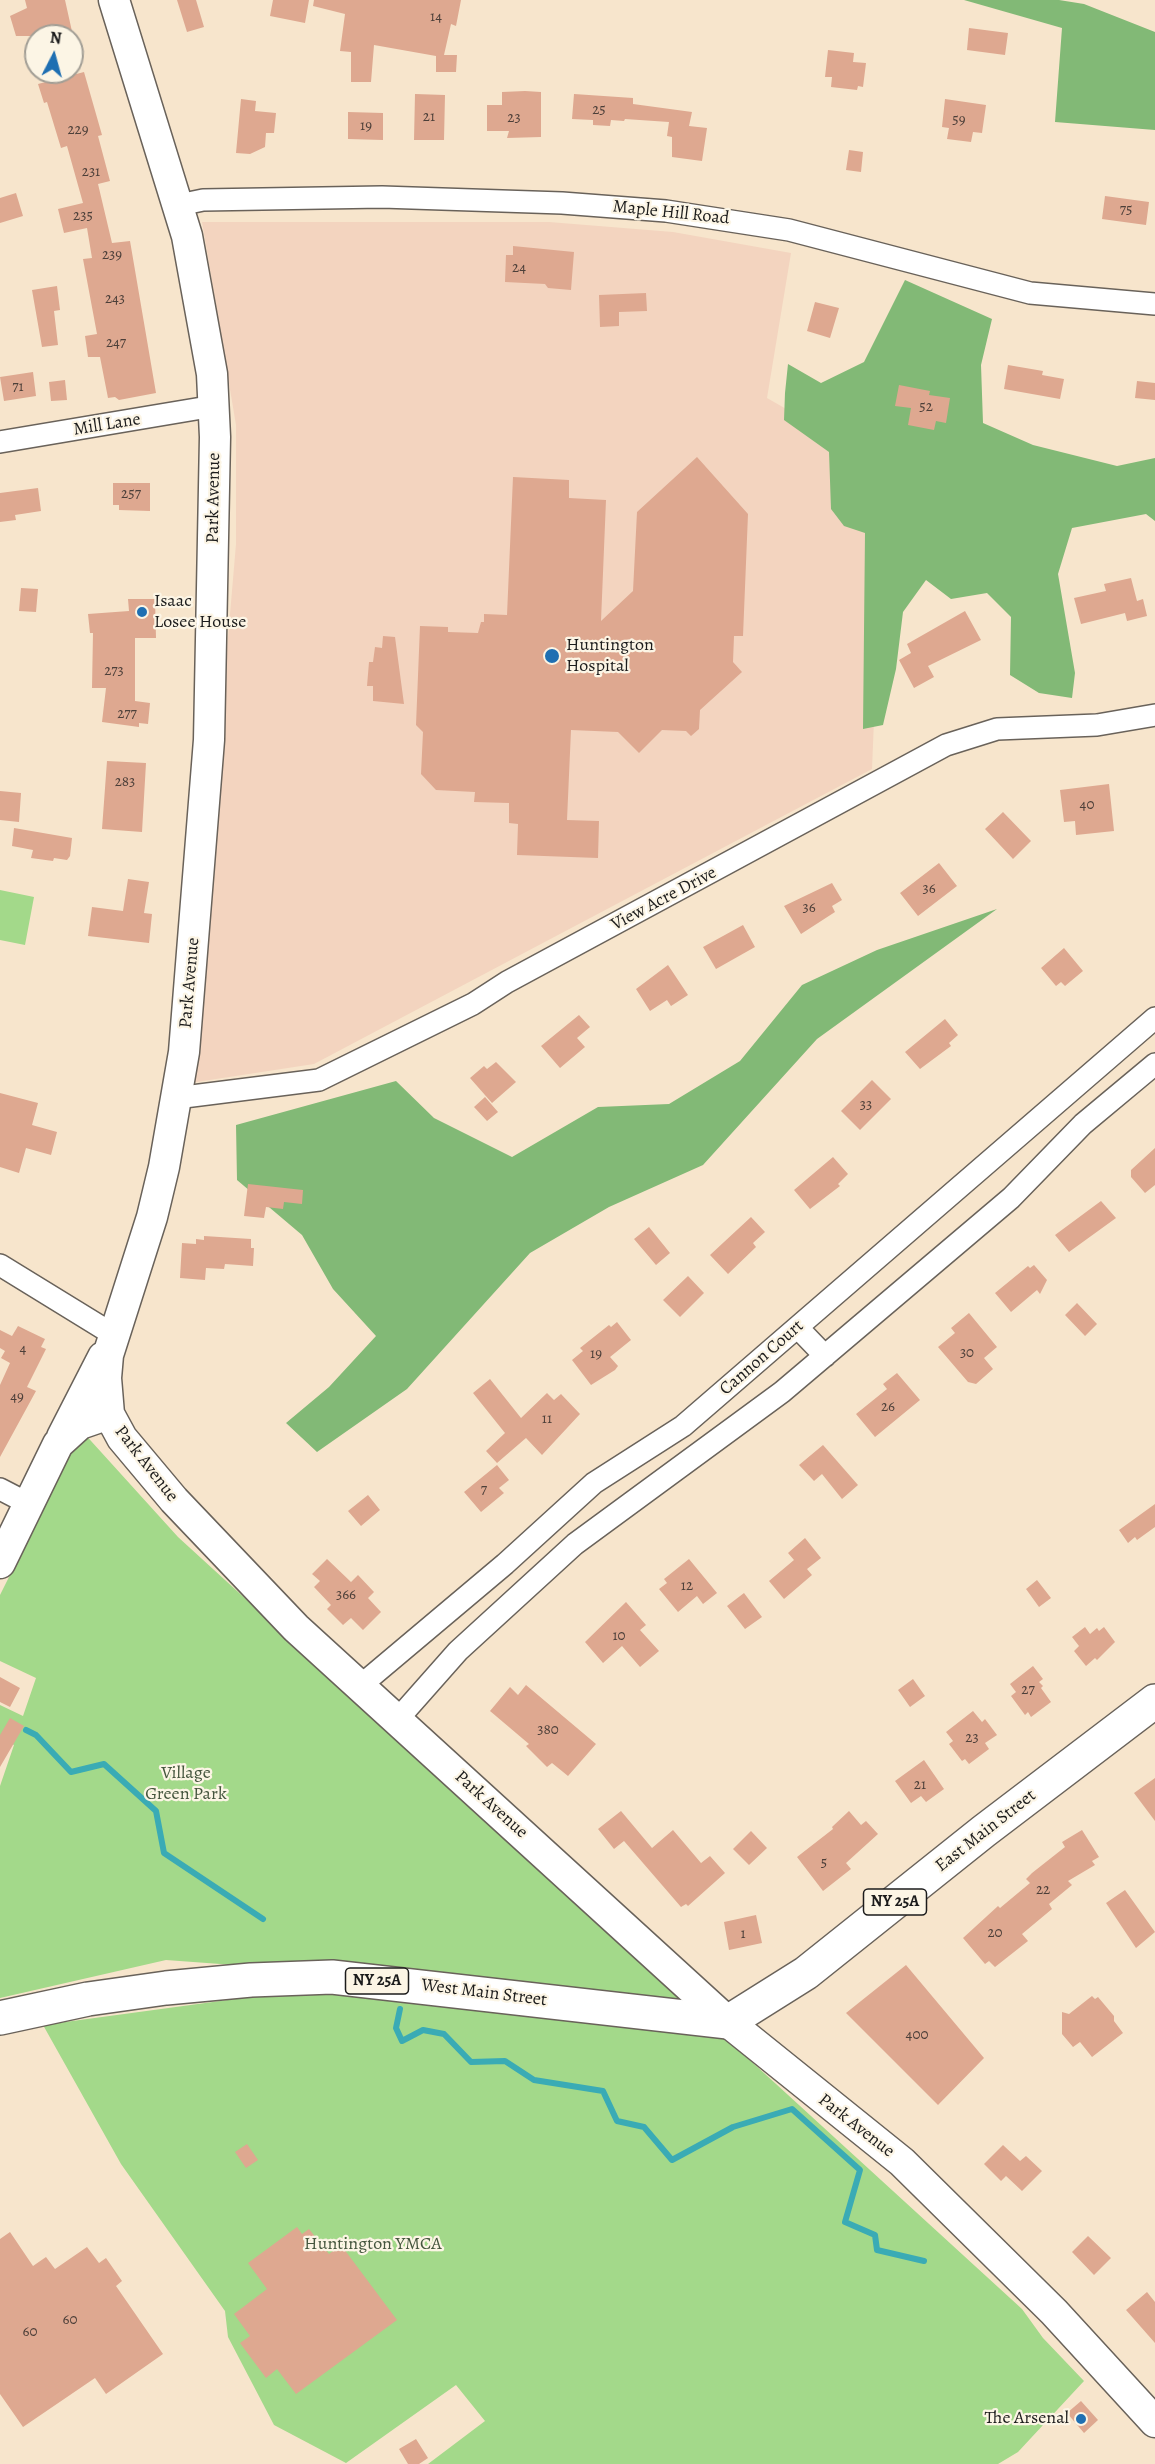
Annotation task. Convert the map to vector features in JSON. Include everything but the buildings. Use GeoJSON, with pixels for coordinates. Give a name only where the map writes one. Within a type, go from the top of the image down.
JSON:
{"type":"FeatureCollection","features":[{"type":"Feature","properties":{"kind":"main road","name":"Park Avenue"},"geometry":{"type":"LineString","coordinates":[[114,0],[179,205],[204,316],[214,406],[209,740],[184,1042],[176,1098],[152,1217],[114,1335],[106,1378],[109,1414],[133,1453],[198,1527],[288,1620],[728,2022],[902,2162],[1151,2409]]}},
{"type":"Feature","properties":{"kind":"main road"},"geometry":{"type":"LineString","coordinates":[[0,1563],[114,1335]]}},
{"type":"Feature","properties":{"kind":"main road"},"geometry":{"type":"LineString","coordinates":[[58,1444],[80,1424],[109,1414]]}},
{"type":"Feature","properties":{"kind":"main road","name":"East Main Street"},"geometry":{"type":"LineString","coordinates":[[728,2022],[806,1973],[984,1831],[1155,1701]]}},
{"type":"Feature","properties":{"kind":"main road","name":"West Main Street"},"geometry":{"type":"LineString","coordinates":[[13,2015],[166,1988],[251,1980],[332,1977],[728,2022]]}},
{"type":"Feature","properties":{"kind":"street","name":"Maple Hill Road"},"geometry":{"type":"LineString","coordinates":[[179,205],[203,200],[382,197],[562,203],[666,211],[789,230],[1030,293],[1155,304]]}},
{"type":"Feature","properties":{"kind":"street","name":"Mill Lane"},"geometry":{"type":"LineString","coordinates":[[0,442],[214,406]]}},
{"type":"Feature","properties":{"kind":"street","name":"View Acre Drive"},"geometry":{"type":"LineString","coordinates":[[176,1098],[319,1080],[473,1004],[507,982],[946,746],[998,729],[1097,725],[1155,715]]}},
{"type":"Feature","properties":{"kind":"street","name":"Cannon Court"},"geometry":{"type":"LineString","coordinates":[[360,1686],[505,1564],[594,1483],[683,1426],[1155,1018]]}},
{"type":"Feature","properties":{"kind":"street","name":"Cannon Court"},"geometry":{"type":"LineString","coordinates":[[397,1720],[458,1651],[574,1544],[782,1392],[1011,1198],[1069,1139],[1155,1064]]}},
{"type":"Feature","properties":{"kind":"street"},"geometry":{"type":"LineString","coordinates":[[1043,1114],[1069,1139]]}},
{"type":"Feature","properties":{"kind":"street"},"geometry":{"type":"LineString","coordinates":[[0,1265],[114,1335]]}},
{"type":"Feature","properties":{"kind":"street"},"geometry":{"type":"LineString","coordinates":[[798,1328],[825,1356]]}},
{"type":"Feature","properties":{"kind":"street"},"geometry":{"type":"LineString","coordinates":[[644,1451],[666,1477]]}},
{"type":"Feature","properties":{"kind":"street"},"geometry":{"type":"LineString","coordinates":[[0,1489],[29,1504]]}},
{"type":"Feature","properties":{"kind":"street"},"geometry":{"type":"LineString","coordinates":[[505,1564],[529,1586]]}},
{"type":"Feature","properties":{"kind":"shaded area","name":"Huntington Hospital"},"geometry":{"type":"Polygon","coordinates":[[[202,222],[549,222],[673,232],[791,253],[767,398],[830,434],[882,525],[872,769],[314,1064],[190,1083],[236,544],[236,425],[202,222]]]}},
{"type":"Feature","properties":{"kind":"green space"},"geometry":{"type":"Polygon","coordinates":[[[964,0],[1059,0],[1084,4],[1155,32],[1155,130],[1055,122],[1062,28],[964,0]]]}},
{"type":"Feature","properties":{"kind":"green space"},"geometry":{"type":"Polygon","coordinates":[[[905,280],[992,319],[981,365],[983,423],[1033,445],[1117,466],[1155,458],[1155,521],[1146,514],[1072,528],[1058,574],[1075,673],[1072,698],[1039,693],[1010,675],[1011,617],[987,593],[951,599],[926,580],[903,612],[896,669],[883,725],[863,729],[865,533],[844,526],[831,509],[829,452],[784,420],[785,393],[788,364],[821,383],[864,362],[905,280]]]}},
{"type":"Feature","properties":{"kind":"green space"},"geometry":{"type":"Polygon","coordinates":[[[0,890],[34,897],[25,945],[0,940],[0,890]]]}},
{"type":"Feature","properties":{"kind":"green space"},"geometry":{"type":"Polygon","coordinates":[[[997,909],[817,1039],[703,1165],[609,1207],[530,1253],[407,1389],[317,1452],[286,1423],[329,1387],[376,1336],[333,1289],[302,1235],[237,1180],[236,1125],[396,1081],[434,1118],[512,1157],[598,1107],[669,1104],[740,1061],[802,985],[877,950],[997,909]]]}},
{"type":"Feature","properties":{"kind":"green space"},"geometry":{"type":"Polygon","coordinates":[[[82,1431],[178,1537],[1022,2309],[1043,2338],[1084,2381],[1018,2452],[998,2464],[428,2464],[485,2421],[456,2385],[346,2463],[274,2425],[228,2337],[225,2311],[121,2164],[43,2025],[257,1996],[234,1965],[166,1960],[0,1998],[0,1786],[14,1745],[0,1738],[0,1705],[23,1716],[36,1678],[0,1661],[0,1595],[82,1431]]]}},
{"type":"Feature","properties":{"kind":"waterway"},"geometry":{"type":"LineString","coordinates":[[26,1730],[36,1735],[71,1772],[104,1764],[156,1811],[164,1853],[263,1919]]}},
{"type":"Feature","properties":{"kind":"waterway"},"geometry":{"type":"LineString","coordinates":[[400,2009],[396,2028],[402,2041],[423,2030],[444,2034],[471,2062],[505,2061],[534,2080],[603,2091],[617,2121],[644,2127],[672,2160],[733,2127],[792,2109],[860,2170],[845,2222],[875,2235],[877,2250],[924,2261]]}},
{"type":"Feature","properties":{"kind":"place","name":"Isaac Losee House"},"geometry":{"type":"Point","coordinates":[142,612]}},
{"type":"Feature","properties":{"kind":"place","name":"Huntington Hospital"},"geometry":{"type":"Point","coordinates":[552,656]}},
{"type":"Feature","properties":{"kind":"place","name":"The Arsenal"},"geometry":{"type":"Point","coordinates":[1081,2419]}},
{"type":"Feature","properties":{"kind":"park label","name":"Village Green Park"},"geometry":{"type":"Point","coordinates":[186,1784]}},
{"type":"Feature","properties":{"kind":"park label","name":"Huntington YMCA"},"geometry":{"type":"Point","coordinates":[373,2245]}}]}
